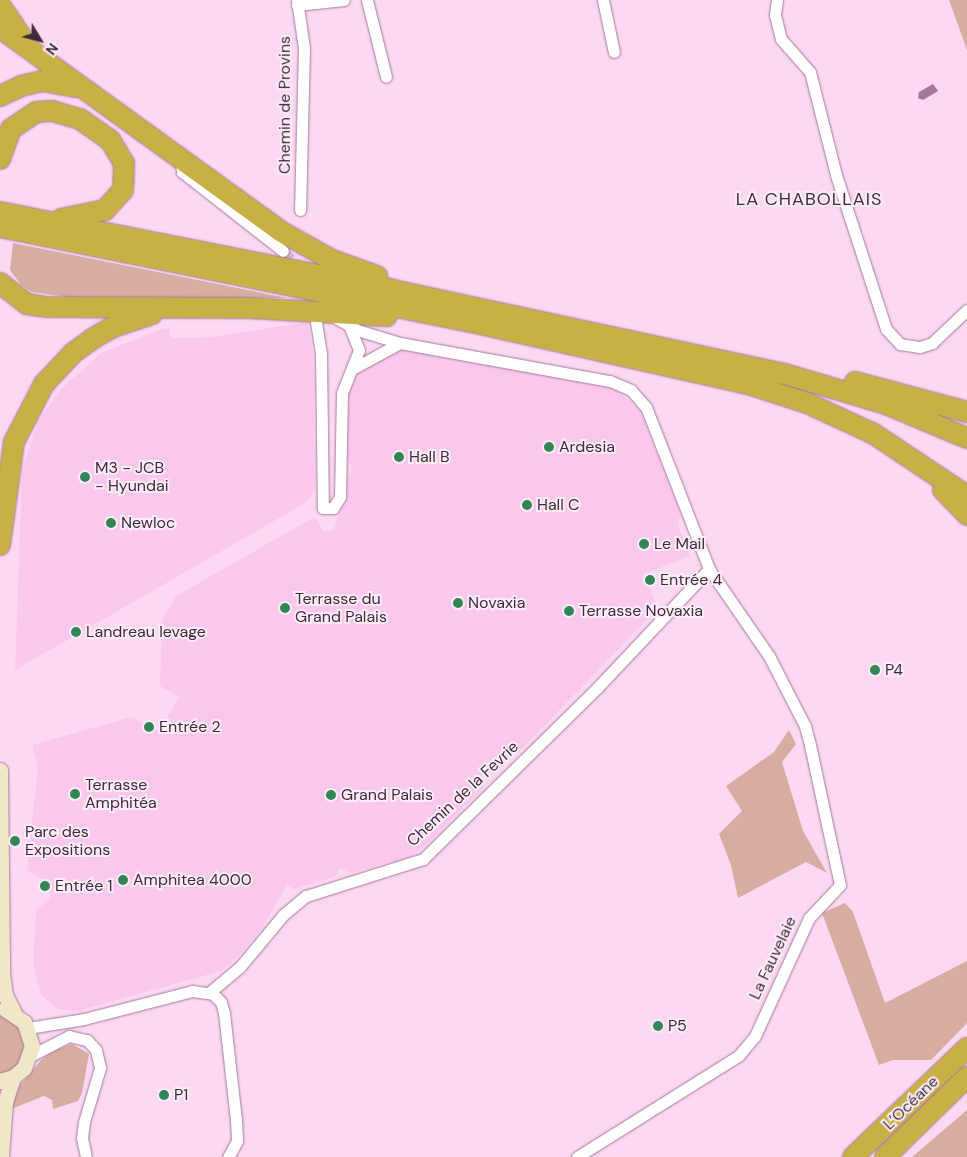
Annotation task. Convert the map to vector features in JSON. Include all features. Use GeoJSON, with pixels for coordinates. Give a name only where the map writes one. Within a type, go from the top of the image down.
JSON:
{"type":"FeatureCollection","features":[{"type":"Feature","properties":{"kind":"highway"},"geometry":{"type":"LineString","coordinates":[[0,5],[13,28],[42,56]]}},
{"type":"Feature","properties":{"kind":"highway"},"geometry":{"type":"LineString","coordinates":[[0,28],[42,56],[280,231],[332,260],[360,271],[421,287],[496,312]]}},
{"type":"Feature","properties":{"kind":"highway"},"geometry":{"type":"LineString","coordinates":[[0,96],[21,86],[42,81],[65,83],[90,92]]}},
{"type":"Feature","properties":{"kind":"highway"},"geometry":{"type":"LineString","coordinates":[[0,159],[11,129],[36,112],[52,111],[80,118],[98,129],[120,152],[125,176],[123,190],[116,201],[94,214],[0,227]]}},
{"type":"Feature","properties":{"kind":"highway"},"geometry":{"type":"LineString","coordinates":[[0,212],[31,223],[439,316],[672,365],[774,392],[843,418],[913,458],[967,496]]}},
{"type":"Feature","properties":{"kind":"highway"},"geometry":{"type":"LineString","coordinates":[[31,223],[496,312],[784,374],[877,401],[967,438]]}},
{"type":"Feature","properties":{"kind":"highway"},"geometry":{"type":"LineString","coordinates":[[0,283],[27,304],[46,307],[174,308],[321,317],[439,316]]}},
{"type":"Feature","properties":{"kind":"highway"},"geometry":{"type":"LineString","coordinates":[[0,544],[14,442],[44,384],[73,353],[99,335],[130,321],[174,308]]}},
{"type":"Feature","properties":{"kind":"highway"},"geometry":{"type":"LineString","coordinates":[[784,374],[802,370],[903,393],[967,412]]}},
{"type":"Feature","properties":{"kind":"highway"},"geometry":{"type":"LineString","coordinates":[[913,458],[967,515]]}},
{"type":"Feature","properties":{"kind":"highway","name":"L’Océane"},"geometry":{"type":"LineString","coordinates":[[853,1157],[967,1048]]}},
{"type":"Feature","properties":{"kind":"highway","name":"L’Océane"},"geometry":{"type":"LineString","coordinates":[[885,1157],[967,1078]]}},
{"type":"Feature","properties":{"kind":"highway"},"geometry":{"type":"LineString","coordinates":[[945,1099],[967,1083]]}},
{"type":"Feature","properties":{"kind":"main road"},"geometry":{"type":"LineString","coordinates":[[0,770],[2,973],[7,1011],[28,1028],[32,1042],[30,1056],[6,1079],[2,1157]]}},
{"type":"Feature","properties":{"kind":"street"},"geometry":{"type":"LineString","coordinates":[[297,2],[344,0]]}},
{"type":"Feature","properties":{"kind":"street"},"geometry":{"type":"LineString","coordinates":[[367,0],[386,77]]}},
{"type":"Feature","properties":{"kind":"street"},"geometry":{"type":"LineString","coordinates":[[603,0],[614,52]]}},
{"type":"Feature","properties":{"kind":"street"},"geometry":{"type":"LineString","coordinates":[[777,0],[775,15],[781,39],[810,72],[836,174],[886,329],[900,344],[920,347],[932,343],[967,310]]}},
{"type":"Feature","properties":{"kind":"street","name":"Chemin de Provins"},"geometry":{"type":"LineString","coordinates":[[297,2],[304,48],[300,210]]}},
{"type":"Feature","properties":{"kind":"street"},"geometry":{"type":"LineString","coordinates":[[182,160],[182,172],[283,251]]}},
{"type":"Feature","properties":{"kind":"street"},"geometry":{"type":"LineString","coordinates":[[349,325],[358,345],[354,368],[342,393],[340,497],[333,508],[323,508],[321,317],[349,325],[400,343],[610,381],[631,390],[646,407],[709,570]]}},
{"type":"Feature","properties":{"kind":"street"},"geometry":{"type":"LineString","coordinates":[[354,368],[400,343]]}},
{"type":"Feature","properties":{"kind":"street","name":"Chemin de la Fevrie"},"geometry":{"type":"LineString","coordinates":[[210,992],[239,968],[289,908],[306,896],[423,859],[597,688],[709,570]]}},
{"type":"Feature","properties":{"kind":"street","name":"La Fauvelaie"},"geometry":{"type":"LineString","coordinates":[[577,1157],[745,1050],[755,1036],[809,918],[840,885],[830,828],[805,726],[769,656],[709,570]]}},
{"type":"Feature","properties":{"kind":"street"},"geometry":{"type":"LineString","coordinates":[[28,1028],[84,1019],[192,991],[210,992],[220,1002],[224,1013],[239,1157]]}},
{"type":"Feature","properties":{"kind":"street"},"geometry":{"type":"LineString","coordinates":[[30,1056],[69,1036],[87,1040],[96,1050],[100,1068],[84,1122],[82,1138],[86,1157]]}},
{"type":"Feature","properties":{"kind":"street"},"geometry":{"type":"LineString","coordinates":[[228,1157],[237,1141]]}},
{"type":"Feature","properties":{"kind":"shaded area"},"geometry":{"type":"Polygon","coordinates":[[[949,0],[967,0],[967,50],[949,0]]]}},
{"type":"Feature","properties":{"kind":"shaded area"},"geometry":{"type":"Polygon","coordinates":[[[933,84],[938,91],[923,100],[918,98],[919,92],[933,84]]]}},
{"type":"Feature","properties":{"kind":"shaded area"},"geometry":{"type":"Polygon","coordinates":[[[13,243],[287,298],[75,298],[32,292],[21,285],[10,270],[13,243]]]}},
{"type":"Feature","properties":{"kind":"shaded area"},"geometry":{"type":"Polygon","coordinates":[[[308,322],[313,355],[315,487],[311,497],[302,505],[15,670],[22,469],[39,419],[60,390],[101,353],[159,330],[169,328],[171,338],[212,337],[308,322]]]}},
{"type":"Feature","properties":{"kind":"shaded area"},"geometry":{"type":"Polygon","coordinates":[[[400,348],[616,389],[639,409],[681,513],[678,527],[690,556],[644,574],[658,608],[518,753],[506,750],[481,774],[484,787],[425,846],[412,856],[350,873],[340,868],[335,877],[294,889],[287,885],[262,928],[237,958],[221,971],[78,1011],[57,1009],[41,995],[33,963],[36,910],[51,897],[41,878],[27,870],[38,766],[32,745],[132,717],[159,732],[179,697],[160,686],[162,620],[176,596],[309,520],[316,518],[323,531],[334,530],[352,467],[347,459],[348,396],[352,380],[364,367],[400,348]]]}},
{"type":"Feature","properties":{"kind":"shaded area"},"geometry":{"type":"Polygon","coordinates":[[[789,730],[796,744],[782,762],[803,831],[827,873],[806,862],[738,898],[731,865],[719,834],[742,811],[726,786],[774,752],[789,730]]]}},
{"type":"Feature","properties":{"kind":"shaded area"},"geometry":{"type":"Polygon","coordinates":[[[845,903],[853,912],[885,1003],[967,961],[967,1023],[931,1060],[893,1060],[879,1065],[822,913],[845,903]]]}},
{"type":"Feature","properties":{"kind":"shaded area"},"geometry":{"type":"Polygon","coordinates":[[[0,1014],[10,1017],[24,1034],[24,1056],[14,1069],[0,1075],[0,1014]]]}},
{"type":"Feature","properties":{"kind":"shaded area"},"geometry":{"type":"Polygon","coordinates":[[[72,1044],[89,1054],[82,1093],[78,1101],[53,1109],[52,1100],[44,1096],[11,1109],[17,1089],[41,1060],[53,1051],[72,1044]]]}},
{"type":"Feature","properties":{"kind":"shaded area"},"geometry":{"type":"Polygon","coordinates":[[[967,1110],[967,1157],[912,1157],[967,1110]]]}},
{"type":"Feature","properties":{"kind":"tunnel"},"geometry":{"type":"LineString","coordinates":[[283,251],[304,273]]}},
{"type":"Feature","properties":{"kind":"place","name":"Ardesia"},"geometry":{"type":"Point","coordinates":[549,447]}},
{"type":"Feature","properties":{"kind":"place","name":"Hall B"},"geometry":{"type":"Point","coordinates":[399,457]}},
{"type":"Feature","properties":{"kind":"place","name":"M3 - JCB - Hyundai"},"geometry":{"type":"Point","coordinates":[85,477]}},
{"type":"Feature","properties":{"kind":"place","name":"Hall C"},"geometry":{"type":"Point","coordinates":[527,505]}},
{"type":"Feature","properties":{"kind":"place","name":"Newloc"},"geometry":{"type":"Point","coordinates":[111,523]}},
{"type":"Feature","properties":{"kind":"place","name":"Le Mail"},"geometry":{"type":"Point","coordinates":[644,544]}},
{"type":"Feature","properties":{"kind":"place","name":"Entrée 4"},"geometry":{"type":"Point","coordinates":[650,580]}},
{"type":"Feature","properties":{"kind":"place","name":"Novaxia"},"geometry":{"type":"Point","coordinates":[458,603]}},
{"type":"Feature","properties":{"kind":"place","name":"Terrasse du Grand Palais"},"geometry":{"type":"Point","coordinates":[285,608]}},
{"type":"Feature","properties":{"kind":"place","name":"Terrasse Novaxia"},"geometry":{"type":"Point","coordinates":[569,611]}},
{"type":"Feature","properties":{"kind":"place","name":"Landreau levage"},"geometry":{"type":"Point","coordinates":[76,632]}},
{"type":"Feature","properties":{"kind":"place","name":"P4"},"geometry":{"type":"Point","coordinates":[875,670]}},
{"type":"Feature","properties":{"kind":"place","name":"Entrée 2"},"geometry":{"type":"Point","coordinates":[149,727]}},
{"type":"Feature","properties":{"kind":"place","name":"Terrasse Amphitéa"},"geometry":{"type":"Point","coordinates":[75,794]}},
{"type":"Feature","properties":{"kind":"place","name":"Grand Palais"},"geometry":{"type":"Point","coordinates":[331,795]}},
{"type":"Feature","properties":{"kind":"place","name":"Parc des Expositions"},"geometry":{"type":"Point","coordinates":[15,841]}},
{"type":"Feature","properties":{"kind":"place","name":"Amphitea 4000"},"geometry":{"type":"Point","coordinates":[123,880]}},
{"type":"Feature","properties":{"kind":"place","name":"Entrée 1"},"geometry":{"type":"Point","coordinates":[45,886]}},
{"type":"Feature","properties":{"kind":"place","name":"P5"},"geometry":{"type":"Point","coordinates":[658,1026]}},
{"type":"Feature","properties":{"kind":"place","name":"P1"},"geometry":{"type":"Point","coordinates":[164,1095]}},
{"type":"Feature","properties":{"kind":"district","name":"LA CHABOLLAIS"},"geometry":{"type":"Point","coordinates":[809,199]}}]}
